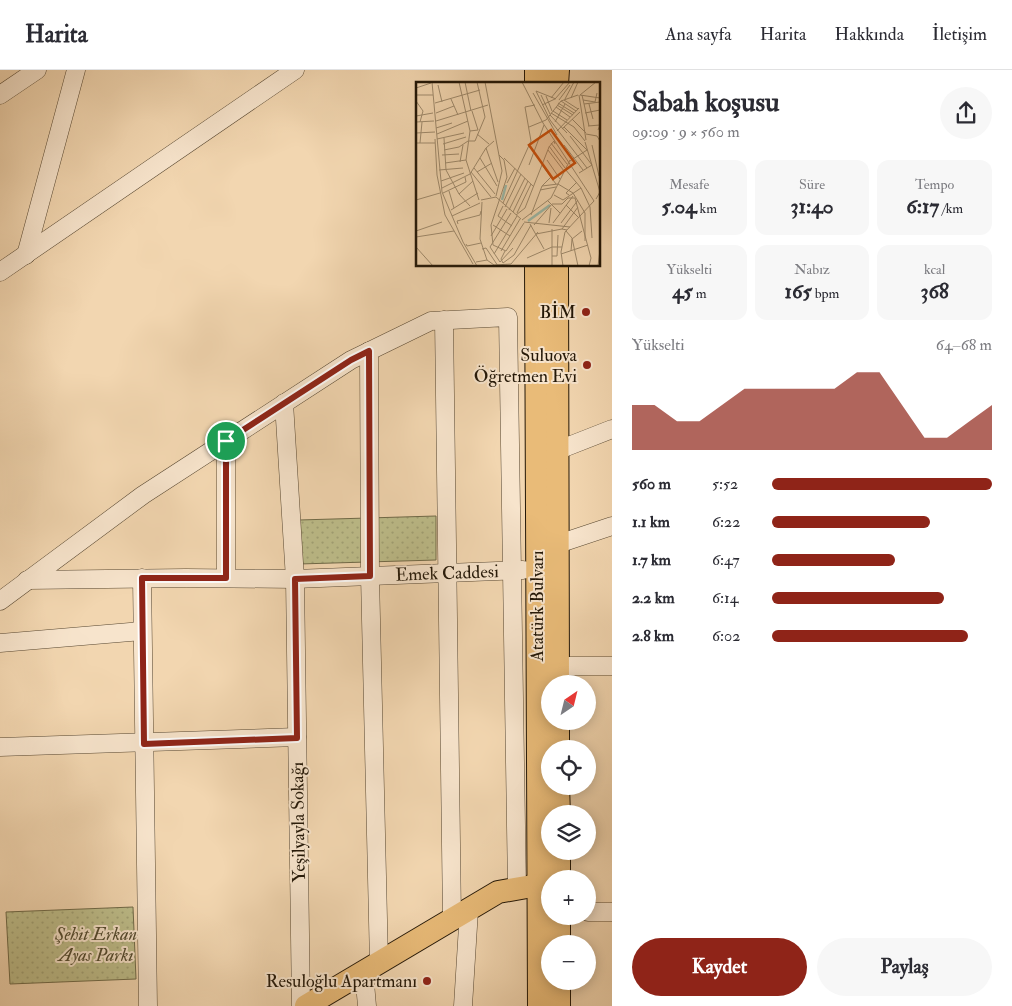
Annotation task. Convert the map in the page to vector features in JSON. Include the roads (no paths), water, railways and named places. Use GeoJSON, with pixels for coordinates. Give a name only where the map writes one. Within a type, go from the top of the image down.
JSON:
{"type":"FeatureCollection","features":[{"type":"Feature","properties":{"kind":"main road","name":"Atatürk Bulvarı"},"geometry":{"type":"LineString","coordinates":[[536,266],[541,885],[539,1006]]}},
{"type":"Feature","properties":{"kind":"main road","name":"Atatürk Bulvarı"},"geometry":{"type":"LineString","coordinates":[[557,266],[558,675]]}},
{"type":"Feature","properties":{"kind":"main road"},"geometry":{"type":"LineString","coordinates":[[306,1006],[498,892],[541,885]]}},
{"type":"Feature","properties":{"kind":"main road"},"geometry":{"type":"LineString","coordinates":[[559,990],[559,1006]]}},
{"type":"Feature","properties":{"kind":"street"},"geometry":{"type":"LineString","coordinates":[[0,96],[37,70]]}},
{"type":"Feature","properties":{"kind":"street"},"geometry":{"type":"LineString","coordinates":[[26,255],[76,70]]}},
{"type":"Feature","properties":{"kind":"street"},"geometry":{"type":"LineString","coordinates":[[0,272],[295,70]]}},
{"type":"Feature","properties":{"kind":"street"},"geometry":{"type":"LineString","coordinates":[[0,601],[143,495],[351,360],[432,321],[508,316],[513,571],[541,885]]}},
{"type":"Feature","properties":{"kind":"street"},"geometry":{"type":"LineString","coordinates":[[444,320],[447,573],[463,1006]]}},
{"type":"Feature","properties":{"kind":"street"},"geometry":{"type":"LineString","coordinates":[[367,1006],[371,967],[369,351]]}},
{"type":"Feature","properties":{"kind":"street","name":"Yeşilyayla Sokağı"},"geometry":{"type":"LineString","coordinates":[[284,403],[295,579],[301,1006]]}},
{"type":"Feature","properties":{"kind":"street"},"geometry":{"type":"LineString","coordinates":[[556,450],[612,429]]}},
{"type":"Feature","properties":{"kind":"street"},"geometry":{"type":"LineString","coordinates":[[226,441],[226,578]]}},
{"type":"Feature","properties":{"kind":"street"},"geometry":{"type":"LineString","coordinates":[[558,544],[612,526]]}},
{"type":"Feature","properties":{"kind":"street","name":"Emek Caddesi"},"geometry":{"type":"LineString","coordinates":[[27,580],[142,578],[295,579],[537,570]]}},
{"type":"Feature","properties":{"kind":"street"},"geometry":{"type":"LineString","coordinates":[[142,578],[148,1006]]}},
{"type":"Feature","properties":{"kind":"street"},"geometry":{"type":"LineString","coordinates":[[0,643],[142,632]]}},
{"type":"Feature","properties":{"kind":"street"},"geometry":{"type":"LineString","coordinates":[[558,675],[612,666]]}},
{"type":"Feature","properties":{"kind":"street"},"geometry":{"type":"LineString","coordinates":[[0,747],[297,738]]}},
{"type":"Feature","properties":{"kind":"street"},"geometry":{"type":"LineString","coordinates":[[596,912],[612,912]]}},
{"type":"Feature","properties":{"kind":"place","name":"BİM"},"geometry":{"type":"Point","coordinates":[586,312]}},
{"type":"Feature","properties":{"kind":"place","name":"Suluova Öğretmen Evi"},"geometry":{"type":"Point","coordinates":[587,365]}},
{"type":"Feature","properties":{"kind":"place","name":"Resuloğlu Apartmanı"},"geometry":{"type":"Point","coordinates":[427,981]}},
{"type":"Feature","properties":{"kind":"park label","name":"Şehit Erkan Ayas Parkı"},"geometry":{"type":"Point","coordinates":[96,944]}}]}
